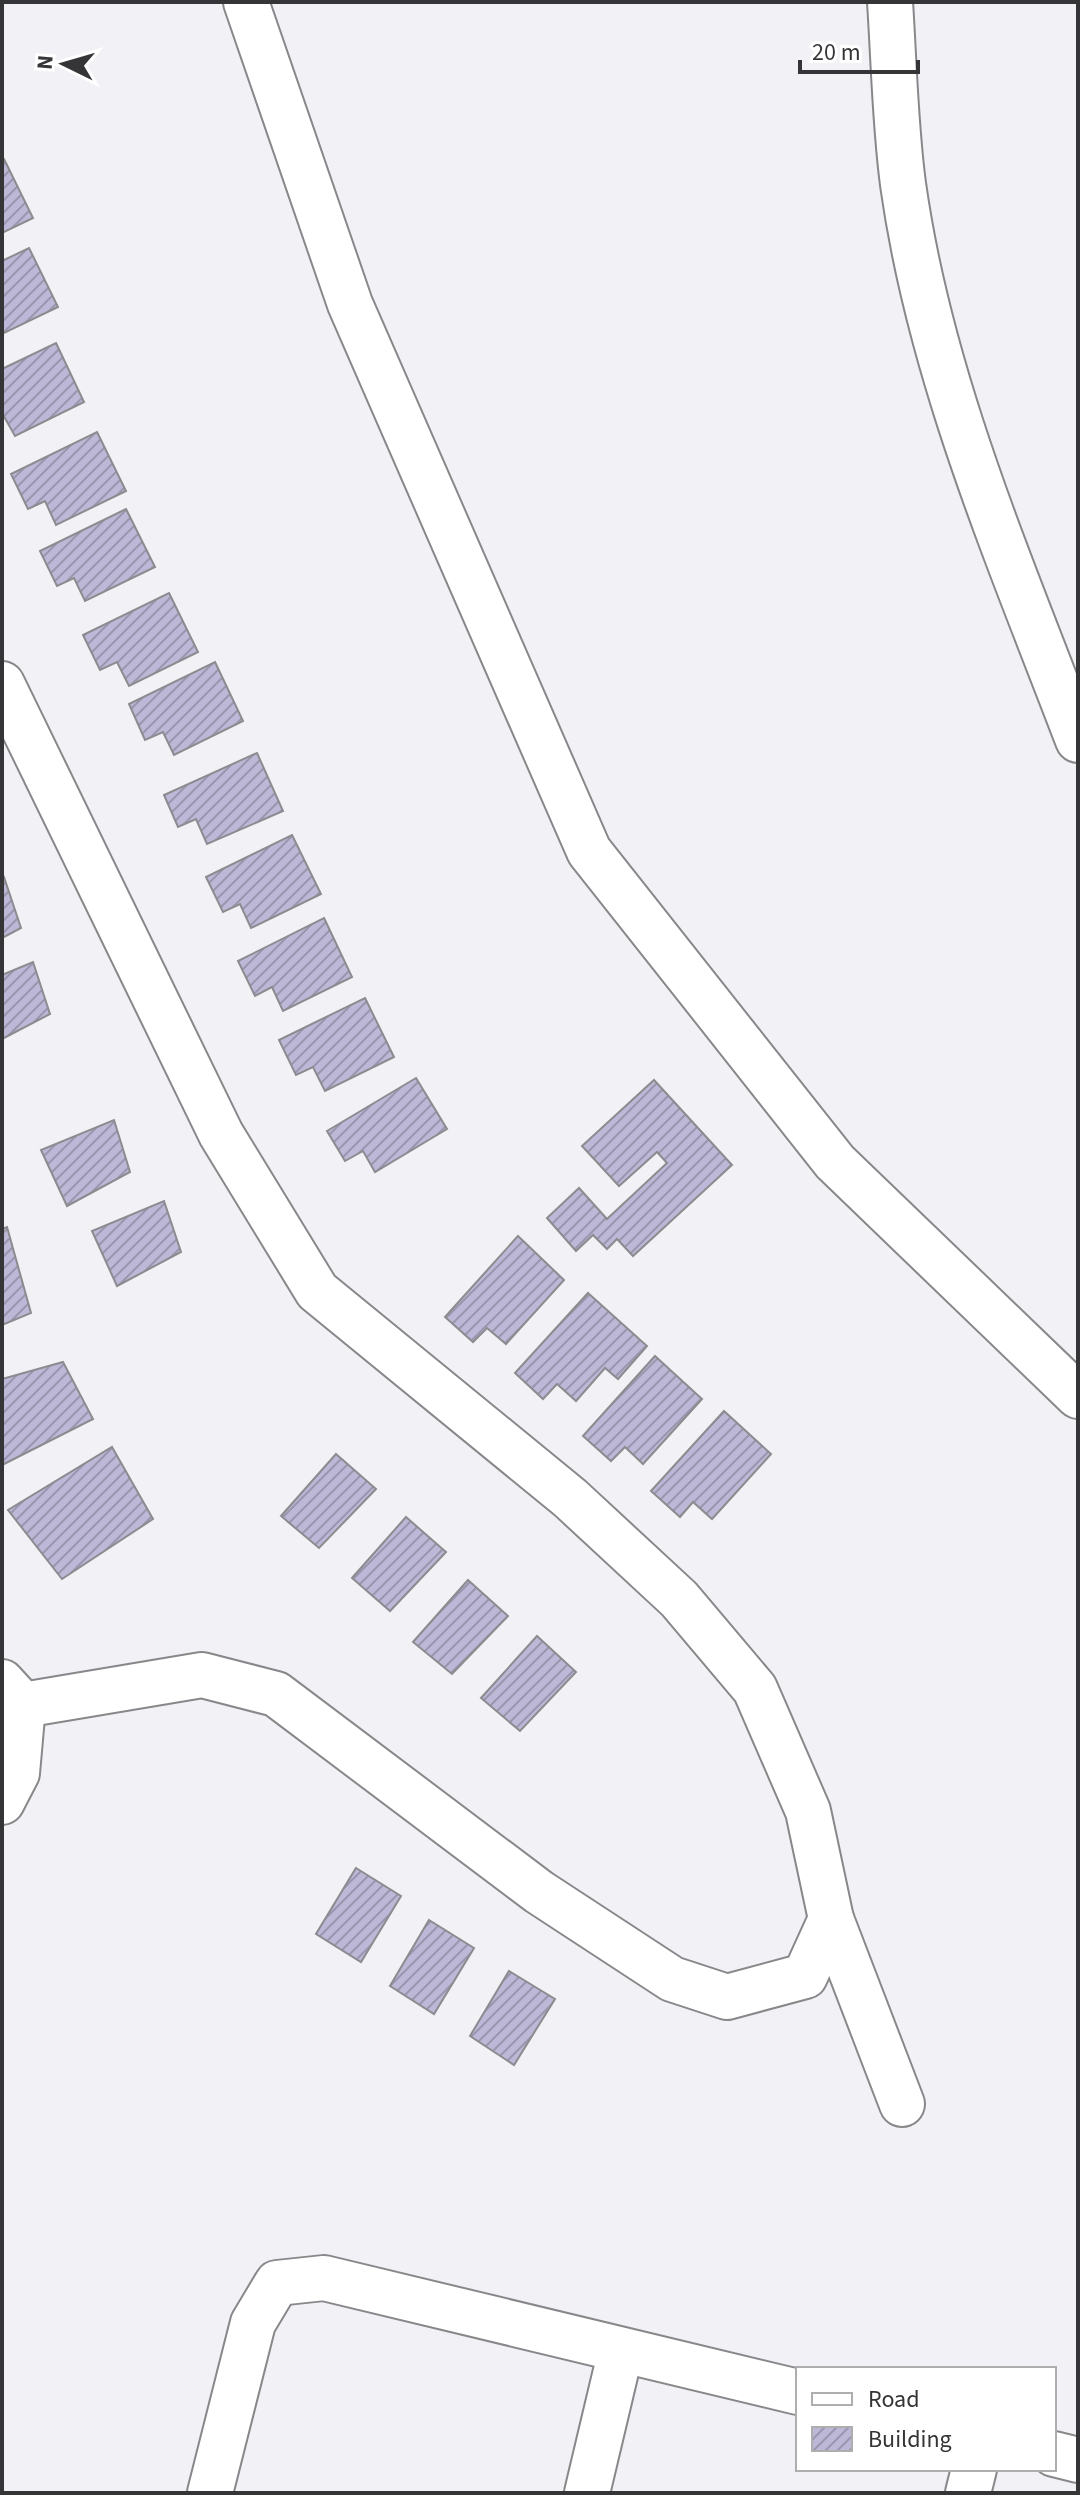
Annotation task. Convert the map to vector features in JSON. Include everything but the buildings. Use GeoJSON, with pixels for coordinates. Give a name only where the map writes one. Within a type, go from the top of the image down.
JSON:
{"type":"FeatureCollection","features":[{"type":"Feature","properties":{"kind":"street"},"geometry":{"type":"LineString","coordinates":[[246,2],[350,304],[589,851],[835,1162],[1078,1396]]}},
{"type":"Feature","properties":{"kind":"street"},"geometry":{"type":"LineString","coordinates":[[890,2],[903,184],[926,293],[969,455],[1078,740]]}},
{"type":"Feature","properties":{"kind":"street"},"geometry":{"type":"LineString","coordinates":[[2,684],[221,1134],[317,1291],[570,1498],[679,1599],[755,1689],[808,1811],[831,1919],[902,2104]]}},
{"type":"Feature","properties":{"kind":"street"},"geometry":{"type":"LineString","coordinates":[[2,1802],[17,1773],[12,1693],[202,1675],[276,1694],[539,1892],[672,1979],[727,1997],[805,1976],[831,1919]]}},
{"type":"Feature","properties":{"kind":"street"},"geometry":{"type":"LineString","coordinates":[[210,2493],[253,2323],[277,2283],[324,2278],[796,2392]]}},
{"type":"Feature","properties":{"kind":"street"},"geometry":{"type":"LineString","coordinates":[[587,2493],[621,2350]]}},
{"type":"Feature","properties":{"kind":"street"},"geometry":{"type":"LineString","coordinates":[[1056,2454],[1078,2460]]}},
{"type":"Feature","properties":{"kind":"street"},"geometry":{"type":"LineString","coordinates":[[968,2493],[974,2471]]}}]}
